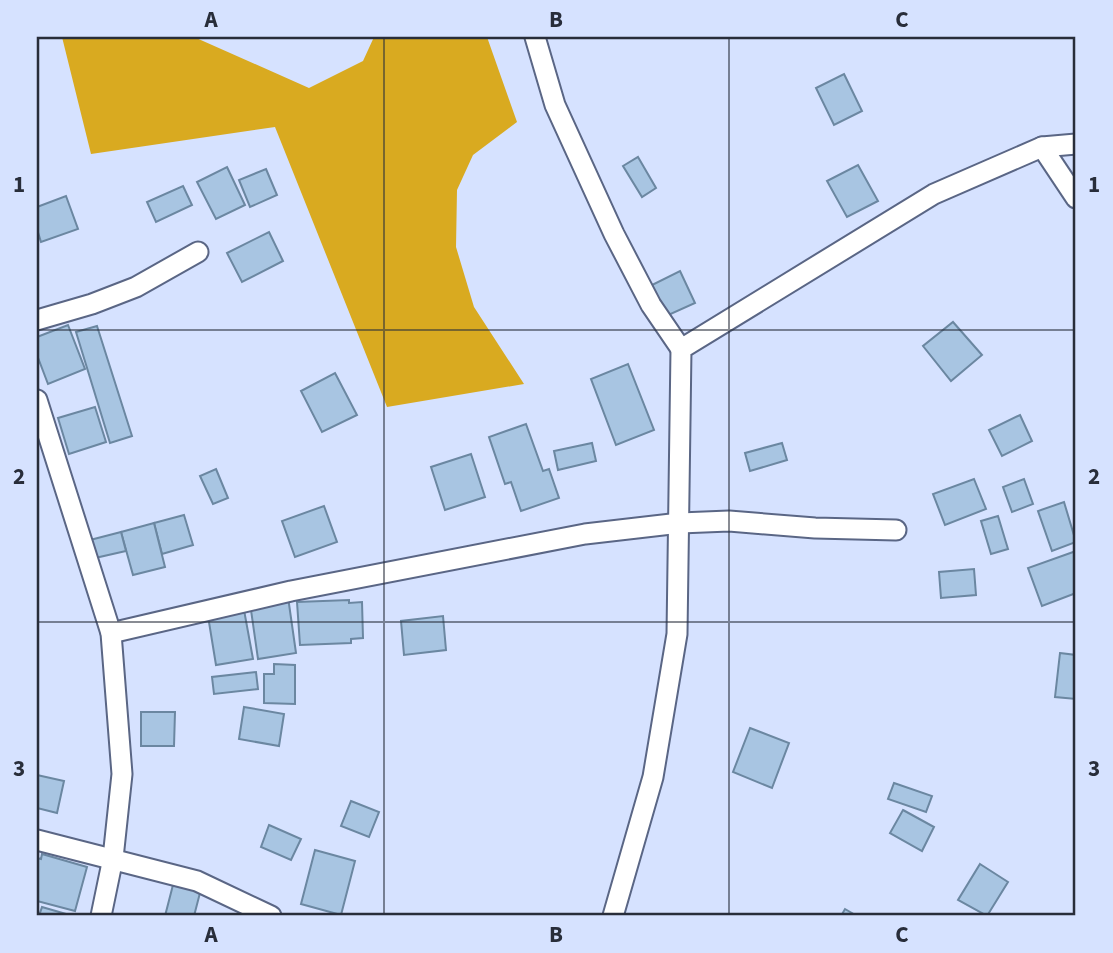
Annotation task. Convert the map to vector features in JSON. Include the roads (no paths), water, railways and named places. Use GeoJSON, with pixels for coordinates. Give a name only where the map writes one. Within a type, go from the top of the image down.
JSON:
{"type":"FeatureCollection","features":[{"type":"Feature","properties":{"kind":"street"},"geometry":{"type":"LineString","coordinates":[[535,37],[555,105],[614,234],[651,306],[681,349],[677,634],[655,764],[613,916]]}},
{"type":"Feature","properties":{"kind":"street"},"geometry":{"type":"LineString","coordinates":[[681,349],[934,194],[1042,147],[1076,144]]}},
{"type":"Feature","properties":{"kind":"street"},"geometry":{"type":"LineString","coordinates":[[1042,147],[1076,198]]}},
{"type":"Feature","properties":{"kind":"street"},"geometry":{"type":"LineString","coordinates":[[37,320],[92,304],[136,287],[198,252]]}},
{"type":"Feature","properties":{"kind":"street"},"geometry":{"type":"LineString","coordinates":[[37,400],[111,633],[122,774],[113,858],[101,916]]}},
{"type":"Feature","properties":{"kind":"street"},"geometry":{"type":"LineString","coordinates":[[111,633],[236,603],[585,534],[680,523],[729,521],[815,528],[897,530]]}},
{"type":"Feature","properties":{"kind":"street"},"geometry":{"type":"LineString","coordinates":[[37,840],[197,881],[271,916]]}}]}
